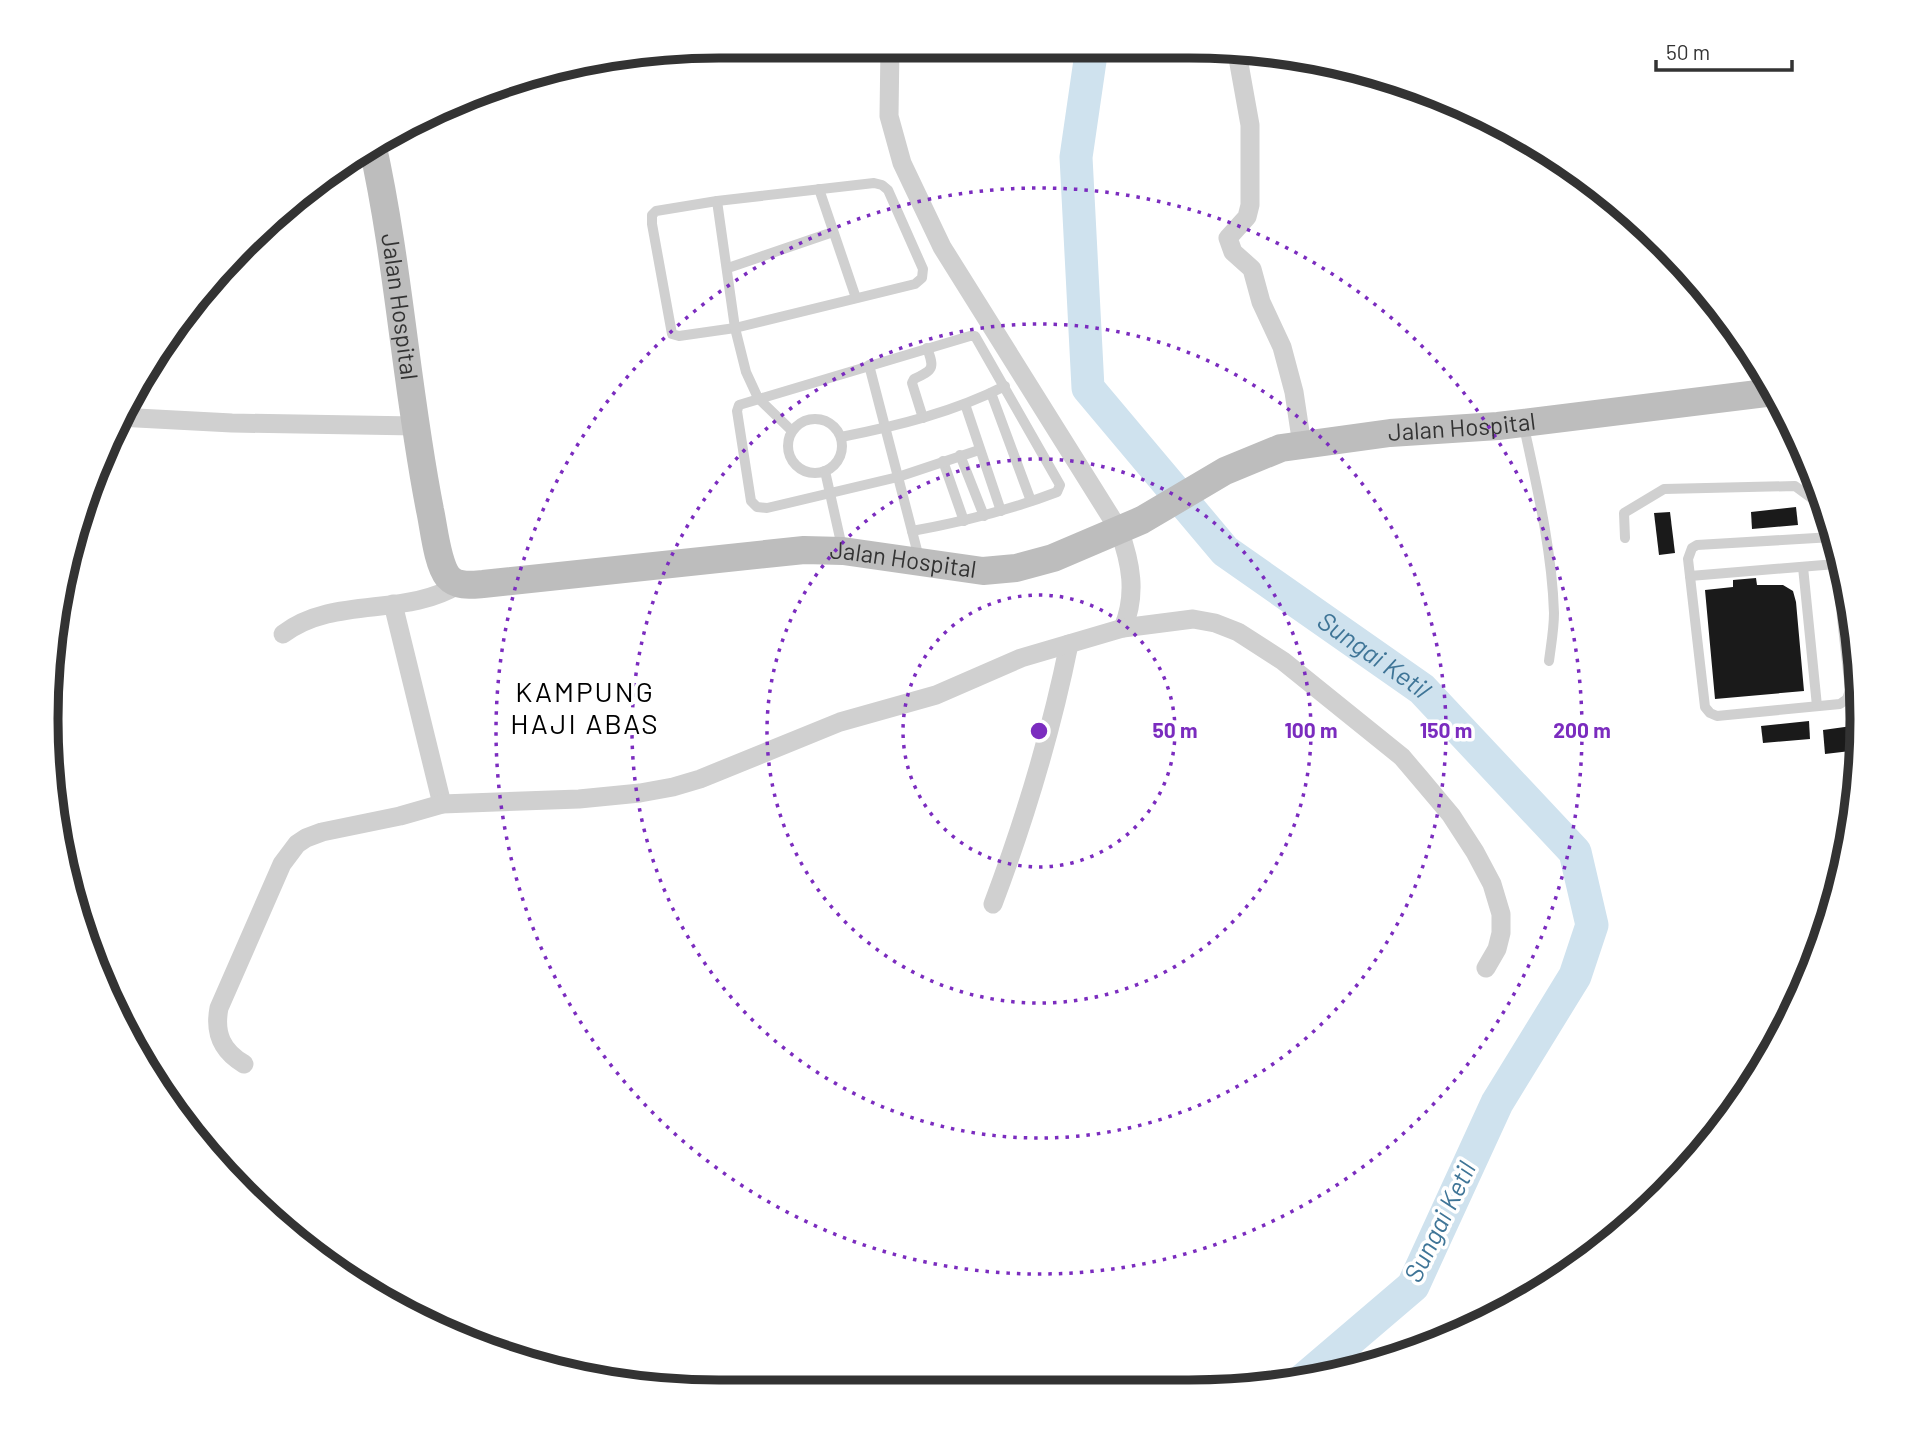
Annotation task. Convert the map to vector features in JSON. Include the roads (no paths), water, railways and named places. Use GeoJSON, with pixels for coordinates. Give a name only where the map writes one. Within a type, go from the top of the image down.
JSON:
{"type":"FeatureCollection","features":[{"type":"Feature","properties":{"kind":"main road","name":"Jalan Hospital"},"geometry":{"type":"LineString","coordinates":[[374,155],[390,242],[424,480],[440,556],[448,577],[459,584],[483,584],[804,550],[843,551],[984,571],[1016,568],[1053,558],[1130,525],[1224,471],[1269,452],[1302,444],[1390,433],[1523,422],[1765,393]]}},
{"type":"Feature","properties":{"kind":"street"},"geometry":{"type":"LineString","coordinates":[[890,58],[889,116],[902,163],[942,247],[1130,525],[1127,553],[1132,591],[1123,628]]}},
{"type":"Feature","properties":{"kind":"street"},"geometry":{"type":"LineString","coordinates":[[1238,60],[1251,125],[1251,172],[1247,218],[1228,238],[1230,246],[1252,270],[1261,302],[1282,347],[1294,392],[1302,444]]}},
{"type":"Feature","properties":{"kind":"street"},"geometry":{"type":"LineString","coordinates":[[131,417],[232,423],[416,426]]}},
{"type":"Feature","properties":{"kind":"street"},"geometry":{"type":"LineString","coordinates":[[283,634],[296,624],[325,613],[436,596],[459,584]]}},
{"type":"Feature","properties":{"kind":"street"},"geometry":{"type":"LineString","coordinates":[[393,604],[442,804]]}},
{"type":"Feature","properties":{"kind":"street"},"geometry":{"type":"LineString","coordinates":[[244,1064],[233,1058],[222,1044],[218,1028],[219,1009],[289,852],[306,838],[442,804],[579,799],[673,787],[700,779],[840,722],[936,695],[1021,658],[1123,628],[1193,619],[1215,623],[1238,632],[1283,661],[1402,758],[1451,815],[1492,884],[1501,914],[1502,933],[1486,968]]}},
{"type":"Feature","properties":{"kind":"street"},"geometry":{"type":"LineString","coordinates":[[993,904],[1034,786],[1056,707],[1069,644]]}},
{"type":"Feature","properties":{"kind":"lane"},"geometry":{"type":"LineString","coordinates":[[874,183],[888,190],[923,269],[922,278],[915,284],[735,328],[679,337],[671,334],[652,224],[652,215],[656,211],[819,189],[874,183]]}},
{"type":"Feature","properties":{"kind":"lane"},"geometry":{"type":"LineString","coordinates":[[819,189],[856,298]]}},
{"type":"Feature","properties":{"kind":"lane"},"geometry":{"type":"LineString","coordinates":[[717,201],[735,328],[746,372],[758,398],[792,431]]}},
{"type":"Feature","properties":{"kind":"lane"},"geometry":{"type":"LineString","coordinates":[[728,268],[833,232]]}},
{"type":"Feature","properties":{"kind":"lane"},"geometry":{"type":"LineString","coordinates":[[912,531],[1001,511],[1057,492],[1060,485],[975,336],[739,405],[737,411],[751,501],[757,507],[767,508],[829,495],[898,477],[979,450]]}},
{"type":"Feature","properties":{"kind":"lane"},"geometry":{"type":"LineString","coordinates":[[923,418],[912,383],[932,367],[927,348]]}},
{"type":"Feature","properties":{"kind":"lane"},"geometry":{"type":"LineString","coordinates":[[869,365],[920,562]]}},
{"type":"Feature","properties":{"kind":"lane"},"geometry":{"type":"LineString","coordinates":[[841,438],[923,418],[965,404],[1005,386]]}},
{"type":"Feature","properties":{"kind":"lane"},"geometry":{"type":"LineString","coordinates":[[991,393],[1031,501]]}},
{"type":"Feature","properties":{"kind":"lane"},"geometry":{"type":"LineString","coordinates":[[965,404],[1001,511]]}},
{"type":"Feature","properties":{"kind":"lane"},"geometry":{"type":"LineString","coordinates":[[813,419],[825,421],[835,427],[841,438],[842,448],[834,466],[814,473],[803,470],[794,463],[788,442],[792,431],[801,423],[813,419]]}},
{"type":"Feature","properties":{"kind":"lane"},"geometry":{"type":"LineString","coordinates":[[1523,422],[1540,504],[1554,614],[1549,661]]}},
{"type":"Feature","properties":{"kind":"lane"},"geometry":{"type":"LineString","coordinates":[[960,456],[984,516]]}},
{"type":"Feature","properties":{"kind":"lane"},"geometry":{"type":"LineString","coordinates":[[943,461],[964,521]]}},
{"type":"Feature","properties":{"kind":"lane"},"geometry":{"type":"LineString","coordinates":[[825,471],[843,551]]}},
{"type":"Feature","properties":{"kind":"lane"},"geometry":{"type":"LineString","coordinates":[[1625,538],[1624,513],[1664,489],[1795,486],[1812,499]]}},
{"type":"Feature","properties":{"kind":"lane"},"geometry":{"type":"LineString","coordinates":[[1825,538],[1697,545],[1689,552],[1706,706],[1710,713],[1717,716],[1840,704],[1847,699],[1849,692]]}},
{"type":"Feature","properties":{"kind":"lane"},"geometry":{"type":"LineString","coordinates":[[1690,576],[1832,564]]}},
{"type":"Feature","properties":{"kind":"lane"},"geometry":{"type":"LineString","coordinates":[[1803,567],[1817,705]]}},
{"type":"Feature","properties":{"kind":"lane"},"geometry":{"type":"LineString","coordinates":[[1841,607],[1849,682]]}},
{"type":"Feature","properties":{"kind":"waterway","name":"Sungai Ketil"},"geometry":{"type":"LineString","coordinates":[[1090,58],[1076,157],[1088,388],[1225,551],[1422,689],[1575,852],[1592,925],[1575,976],[1497,1103],[1413,1286],[1317,1368]]}},
{"type":"Feature","properties":{"kind":"district","name":"KAMPUNG HAJI ABAS"},"geometry":{"type":"Point","coordinates":[585,708]}}]}
